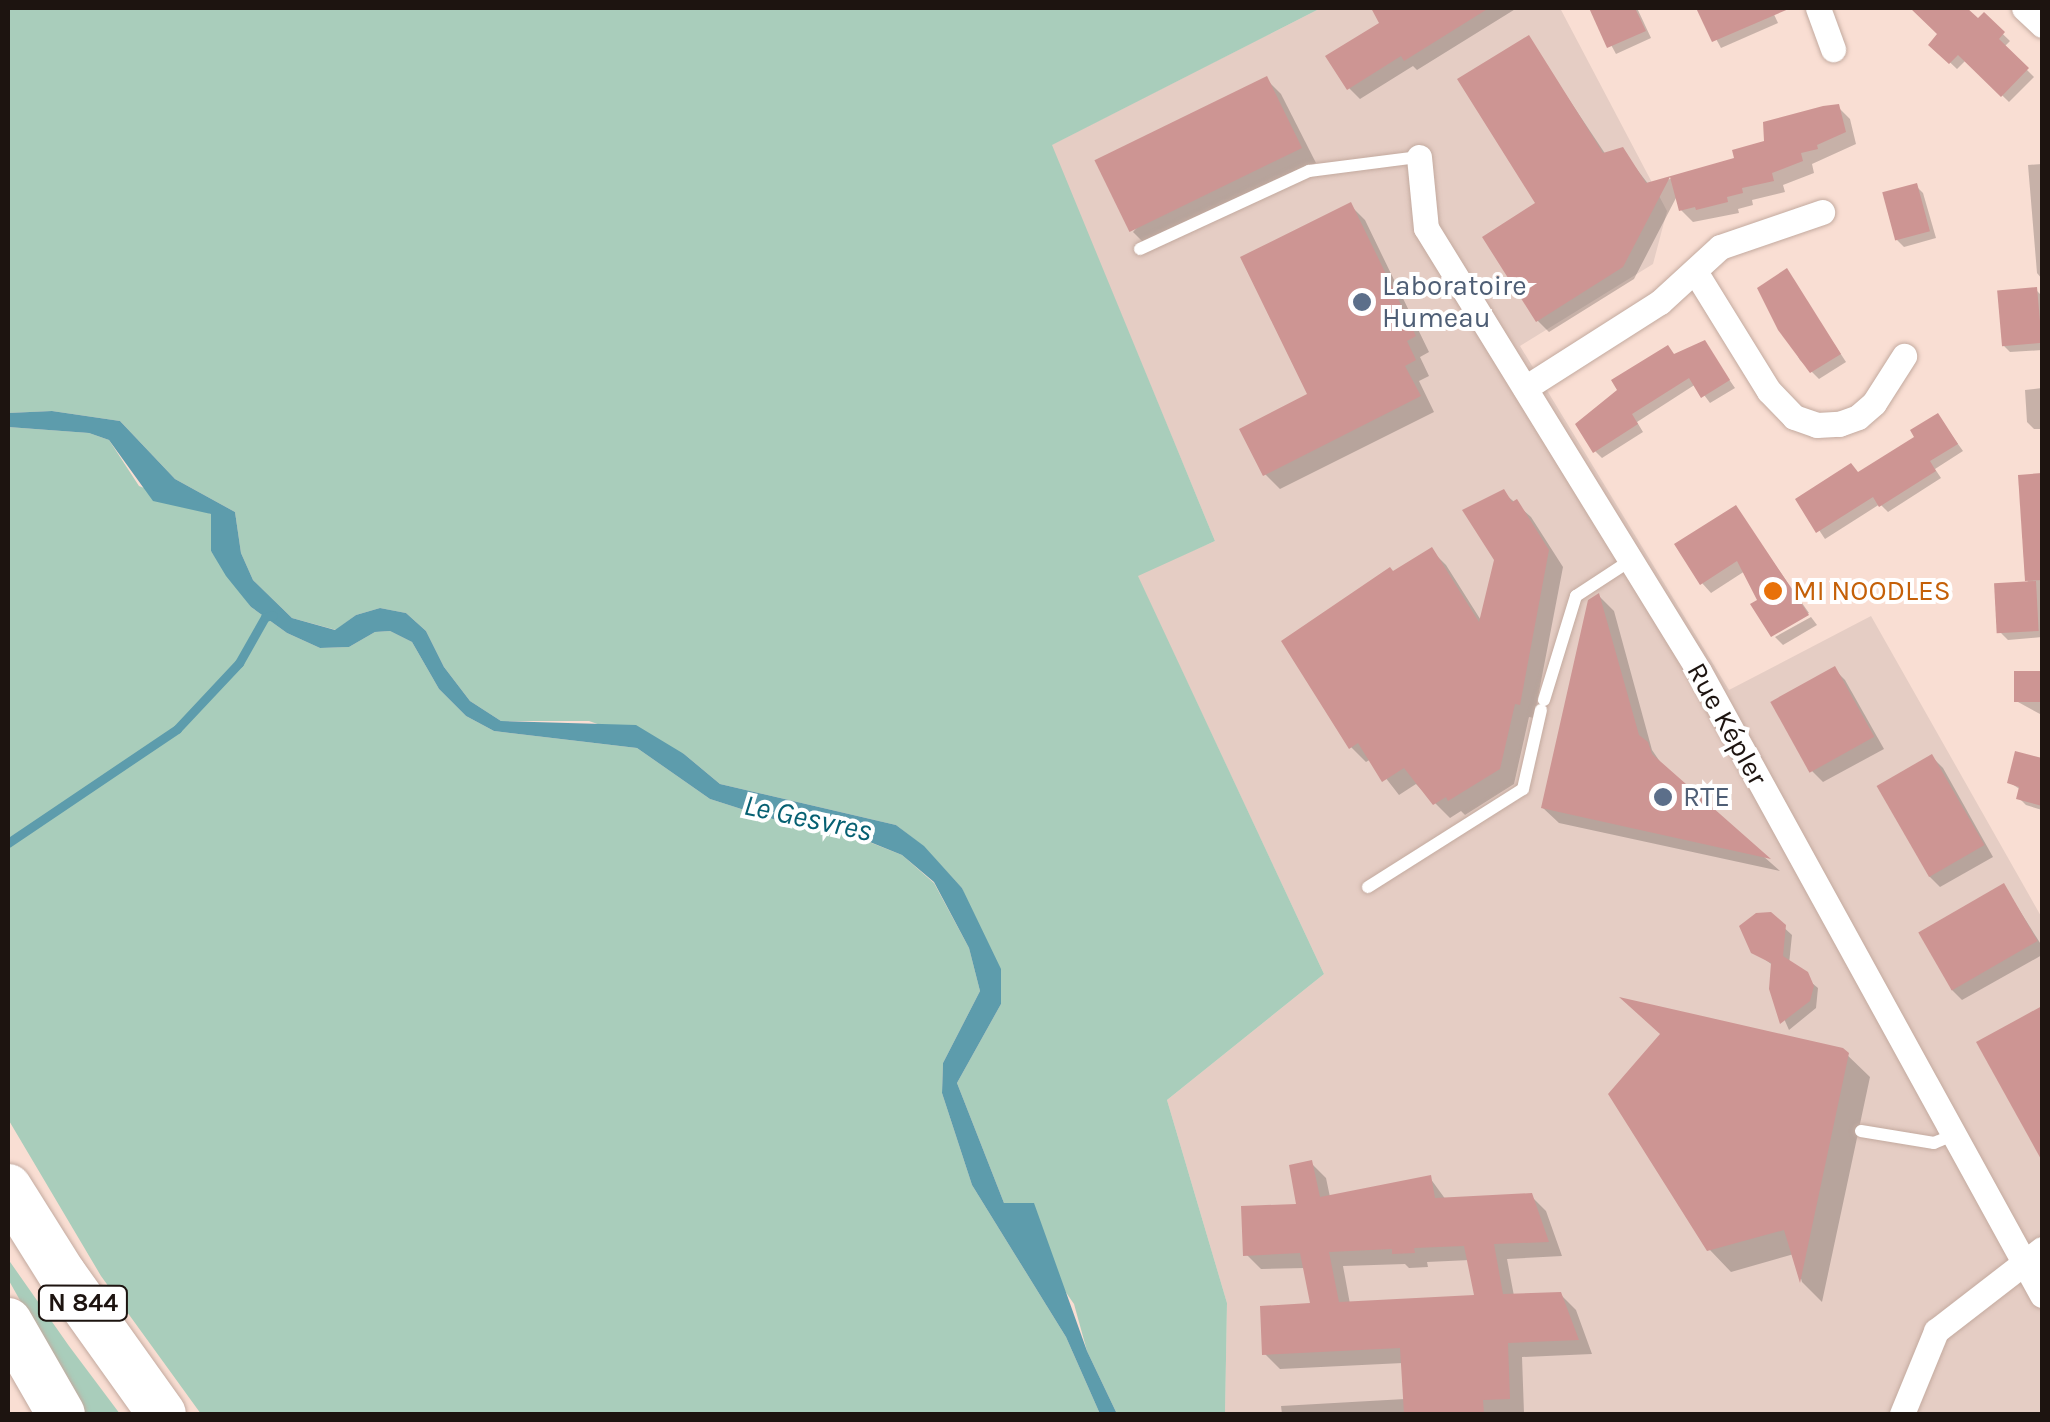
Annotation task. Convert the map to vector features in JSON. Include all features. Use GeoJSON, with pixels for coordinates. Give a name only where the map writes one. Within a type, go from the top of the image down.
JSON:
{"type":"FeatureCollection","features":[{"type":"Feature","properties":{"kind":"highway","name":"N 844"},"geometry":{"type":"LineString","coordinates":[[8,1188],[162,1414]]}},
{"type":"Feature","properties":{"kind":"highway","name":"N 844"},"geometry":{"type":"LineString","coordinates":[[8,1322],[62,1414]]}},
{"type":"Feature","properties":{"kind":"street"},"geometry":{"type":"LineString","coordinates":[[1818,8],[1833,48]]}},
{"type":"Feature","properties":{"kind":"street"},"geometry":{"type":"LineString","coordinates":[[2024,8],[2042,25]]}},
{"type":"Feature","properties":{"kind":"street","name":"Rue Képler"},"geometry":{"type":"LineString","coordinates":[[1419,157],[1426,228],[1699,671],[1953,1135],[2032,1255],[2042,1296]]}},
{"type":"Feature","properties":{"kind":"street"},"geometry":{"type":"LineString","coordinates":[[1525,388],[1660,302],[1696,273],[1720,246],[1822,212]]}},
{"type":"Feature","properties":{"kind":"street"},"geometry":{"type":"LineString","coordinates":[[1696,273],[1769,391],[1794,417],[1816,425],[1839,424],[1858,417],[1874,403],[1904,356]]}},
{"type":"Feature","properties":{"kind":"street"},"geometry":{"type":"LineString","coordinates":[[1902,1414],[1936,1331],[2032,1255]]}},
{"type":"Feature","properties":{"kind":"lane"},"geometry":{"type":"LineString","coordinates":[[1140,249],[1309,172],[1419,157]]}},
{"type":"Feature","properties":{"kind":"lane"},"geometry":{"type":"LineString","coordinates":[[1368,887],[1522,789],[1542,705],[1576,596],[1631,560]]}},
{"type":"Feature","properties":{"kind":"lane"},"geometry":{"type":"LineString","coordinates":[[1861,1131],[1934,1143],[1953,1135]]}},
{"type":"Feature","properties":{"kind":"shaded area"},"geometry":{"type":"Polygon","coordinates":[[[1321,8],[1560,8],[1667,211],[1653,264],[1520,346],[1729,690],[1871,616],[2042,918],[2042,1414],[1225,1414],[1227,1303],[1167,1100],[1324,974],[1137,575],[1215,541],[1051,145],[1321,8]]]}},
{"type":"Feature","properties":{"kind":"green space"},"geometry":{"type":"Polygon","coordinates":[[[8,8],[1321,8],[1052,145],[1215,541],[1138,576],[1324,974],[1167,1100],[1227,1303],[1225,1414],[1117,1414],[1087,1351],[1074,1304],[1004,1203],[957,1083],[1001,1004],[962,888],[923,846],[896,825],[720,784],[684,754],[589,721],[501,721],[470,701],[444,667],[426,631],[406,613],[380,608],[356,615],[336,630],[292,618],[253,580],[241,553],[235,512],[175,479],[120,421],[52,411],[8,413],[8,8]]]}},
{"type":"Feature","properties":{"kind":"green space"},"geometry":{"type":"Polygon","coordinates":[[[8,427],[89,433],[109,440],[139,486],[211,514],[211,551],[251,607],[287,633],[320,648],[349,647],[375,632],[390,631],[412,642],[439,689],[466,716],[494,731],[637,748],[710,799],[779,821],[859,838],[902,855],[934,883],[969,948],[980,991],[943,1063],[942,1093],[972,1185],[1066,1337],[1100,1414],[201,1414],[101,1276],[8,1119],[8,427]]]}},
{"type":"Feature","properties":{"kind":"green space"},"geometry":{"type":"Polygon","coordinates":[[[8,1259],[120,1414],[84,1414],[8,1279],[8,1259]]]}},
{"type":"Feature","properties":{"kind":"water","name":"Le Gesvres"},"geometry":{"type":"Polygon","coordinates":[[[52,411],[120,421],[175,479],[235,512],[241,553],[253,580],[292,618],[335,630],[356,615],[380,608],[406,613],[426,631],[444,667],[470,701],[501,721],[636,725],[684,754],[720,784],[896,825],[924,846],[962,888],[1001,969],[1001,1004],[957,1083],[1004,1203],[1034,1203],[1087,1351],[1117,1414],[1100,1414],[1066,1337],[972,1185],[942,1093],[943,1063],[980,991],[969,948],[934,882],[902,855],[860,838],[779,821],[710,799],[637,748],[494,731],[466,716],[439,689],[412,642],[390,631],[375,632],[349,647],[320,648],[287,633],[251,607],[226,576],[211,551],[211,514],[153,501],[109,440],[89,433],[8,427],[8,413],[52,411]]]}},
{"type":"Feature","properties":{"kind":"building"},"geometry":{"type":"Polygon","coordinates":[[[1371,8],[1489,8],[1404,61],[1401,56],[1347,90],[1325,56],[1379,23],[1371,8]]]}},
{"type":"Feature","properties":{"kind":"building"},"geometry":{"type":"Polygon","coordinates":[[[1589,8],[1635,8],[1646,31],[1607,48],[1589,8]]]}},
{"type":"Feature","properties":{"kind":"building"},"geometry":{"type":"Polygon","coordinates":[[[1696,8],[1791,8],[1712,42],[1696,8]]]}},
{"type":"Feature","properties":{"kind":"building"},"geometry":{"type":"Polygon","coordinates":[[[1910,8],[1967,8],[1978,18],[1984,12],[2005,32],[1999,39],[2029,68],[2001,97],[1958,55],[1949,64],[1928,45],[1937,34],[1910,8]]]}},
{"type":"Feature","properties":{"kind":"building"},"geometry":{"type":"Polygon","coordinates":[[[1529,35],[1603,153],[1623,147],[1646,183],[1734,158],[1732,150],[1764,141],[1763,122],[1823,106],[1839,104],[1846,132],[1817,145],[1818,149],[1801,153],[1803,161],[1772,173],[1774,181],[1742,188],[1743,193],[1727,197],[1728,202],[1679,211],[1670,177],[1623,267],[1536,322],[1482,237],[1535,203],[1457,79],[1529,35]]]}},
{"type":"Feature","properties":{"kind":"building"},"geometry":{"type":"Polygon","coordinates":[[[1267,76],[1302,148],[1130,232],[1094,160],[1267,76]]]}},
{"type":"Feature","properties":{"kind":"building"},"geometry":{"type":"Polygon","coordinates":[[[1917,183],[1930,231],[1895,241],[1882,192],[1917,183]]]}},
{"type":"Feature","properties":{"kind":"building"},"geometry":{"type":"Polygon","coordinates":[[[1351,202],[1416,336],[1407,341],[1416,360],[1405,366],[1421,396],[1263,476],[1239,429],[1307,394],[1240,257],[1351,202]]]}},
{"type":"Feature","properties":{"kind":"building"},"geometry":{"type":"Polygon","coordinates":[[[1787,268],[1841,354],[1810,373],[1778,330],[1757,288],[1787,268]]]}},
{"type":"Feature","properties":{"kind":"building"},"geometry":{"type":"Polygon","coordinates":[[[2037,287],[2042,343],[2002,346],[1997,290],[2037,287]]]}},
{"type":"Feature","properties":{"kind":"building"},"geometry":{"type":"Polygon","coordinates":[[[1705,340],[1730,380],[1701,398],[1689,378],[1632,414],[1638,424],[1593,453],[1575,424],[1617,390],[1611,380],[1668,345],[1674,354],[1705,340]]]}},
{"type":"Feature","properties":{"kind":"building"},"geometry":{"type":"Polygon","coordinates":[[[1938,413],[1958,444],[1930,461],[1936,471],[1879,507],[1873,497],[1816,533],[1795,499],[1851,463],[1858,472],[1914,437],[1910,430],[1938,413]]]}},
{"type":"Feature","properties":{"kind":"building"},"geometry":{"type":"Polygon","coordinates":[[[2042,473],[2042,580],[2025,581],[2018,475],[2042,473]]]}},
{"type":"Feature","properties":{"kind":"building"},"geometry":{"type":"Polygon","coordinates":[[[1504,489],[1512,502],[1517,499],[1549,550],[1520,705],[1515,704],[1500,769],[1448,801],[1446,797],[1433,805],[1404,768],[1382,782],[1358,743],[1349,749],[1281,641],[1390,567],[1393,571],[1432,547],[1479,622],[1494,560],[1462,510],[1504,489]]]}},
{"type":"Feature","properties":{"kind":"building"},"geometry":{"type":"Polygon","coordinates":[[[1736,505],[1809,615],[1771,637],[1750,604],[1757,600],[1737,561],[1700,585],[1674,544],[1736,505]]]}},
{"type":"Feature","properties":{"kind":"building"},"geometry":{"type":"Polygon","coordinates":[[[2036,581],[2039,631],[1997,633],[1994,583],[2036,581]]]}},
{"type":"Feature","properties":{"kind":"building"},"geometry":{"type":"Polygon","coordinates":[[[1599,593],[1639,735],[1648,742],[1652,754],[1771,859],[1541,808],[1588,600],[1599,593]]]}},
{"type":"Feature","properties":{"kind":"building"},"geometry":{"type":"Polygon","coordinates":[[[1835,666],[1874,737],[1810,773],[1770,702],[1835,666]]]}},
{"type":"Feature","properties":{"kind":"building"},"geometry":{"type":"Polygon","coordinates":[[[2014,671],[2042,671],[2042,702],[2014,702],[2014,671]]]}},
{"type":"Feature","properties":{"kind":"building"},"geometry":{"type":"Polygon","coordinates":[[[2015,751],[2042,758],[2042,806],[2016,799],[2019,787],[2007,783],[2015,751]]]}},
{"type":"Feature","properties":{"kind":"building"},"geometry":{"type":"Polygon","coordinates":[[[1932,754],[1984,845],[1929,877],[1877,786],[1932,754]]]}},
{"type":"Feature","properties":{"kind":"building"},"geometry":{"type":"Polygon","coordinates":[[[2004,883],[2038,941],[1952,991],[1918,932],[2004,883]]]}},
{"type":"Feature","properties":{"kind":"building"},"geometry":{"type":"Polygon","coordinates":[[[1771,912],[1786,925],[1783,956],[1808,972],[1814,986],[1810,1001],[1780,1024],[1769,989],[1771,963],[1751,953],[1739,926],[1756,913],[1771,912]]]}},
{"type":"Feature","properties":{"kind":"building"},"geometry":{"type":"Polygon","coordinates":[[[1619,997],[1843,1048],[1849,1053],[1800,1283],[1784,1230],[1707,1251],[1608,1094],[1660,1034],[1619,997]]]}},
{"type":"Feature","properties":{"kind":"building"},"geometry":{"type":"Polygon","coordinates":[[[2042,1006],[2042,1161],[1976,1042],[2042,1006]]]}},
{"type":"Feature","properties":{"kind":"building"},"geometry":{"type":"Polygon","coordinates":[[[1312,1160],[1320,1197],[1431,1175],[1435,1198],[1532,1193],[1549,1242],[1494,1244],[1503,1294],[1561,1292],[1579,1340],[1508,1343],[1510,1399],[1483,1400],[1484,1414],[1404,1414],[1400,1348],[1262,1355],[1260,1306],[1310,1303],[1300,1253],[1243,1256],[1241,1206],[1296,1204],[1289,1165],[1312,1160]],[[1464,1246],[1414,1248],[1415,1253],[1392,1254],[1392,1249],[1329,1252],[1339,1302],[1474,1295],[1464,1246]]]}},
{"type":"Feature","properties":{"kind":"waterway"},"geometry":{"type":"LineString","coordinates":[[8,843],[177,729],[239,663],[265,617],[273,615]]}},
{"type":"Feature","properties":{"kind":"place","name":"Laboratoire Humeau"},"geometry":{"type":"Point","coordinates":[1362,302]}},
{"type":"Feature","properties":{"kind":"place","name":"MI NOODLES"},"geometry":{"type":"Point","coordinates":[1773,591]}},
{"type":"Feature","properties":{"kind":"place","name":"RTE"},"geometry":{"type":"Point","coordinates":[1663,797]}}]}
